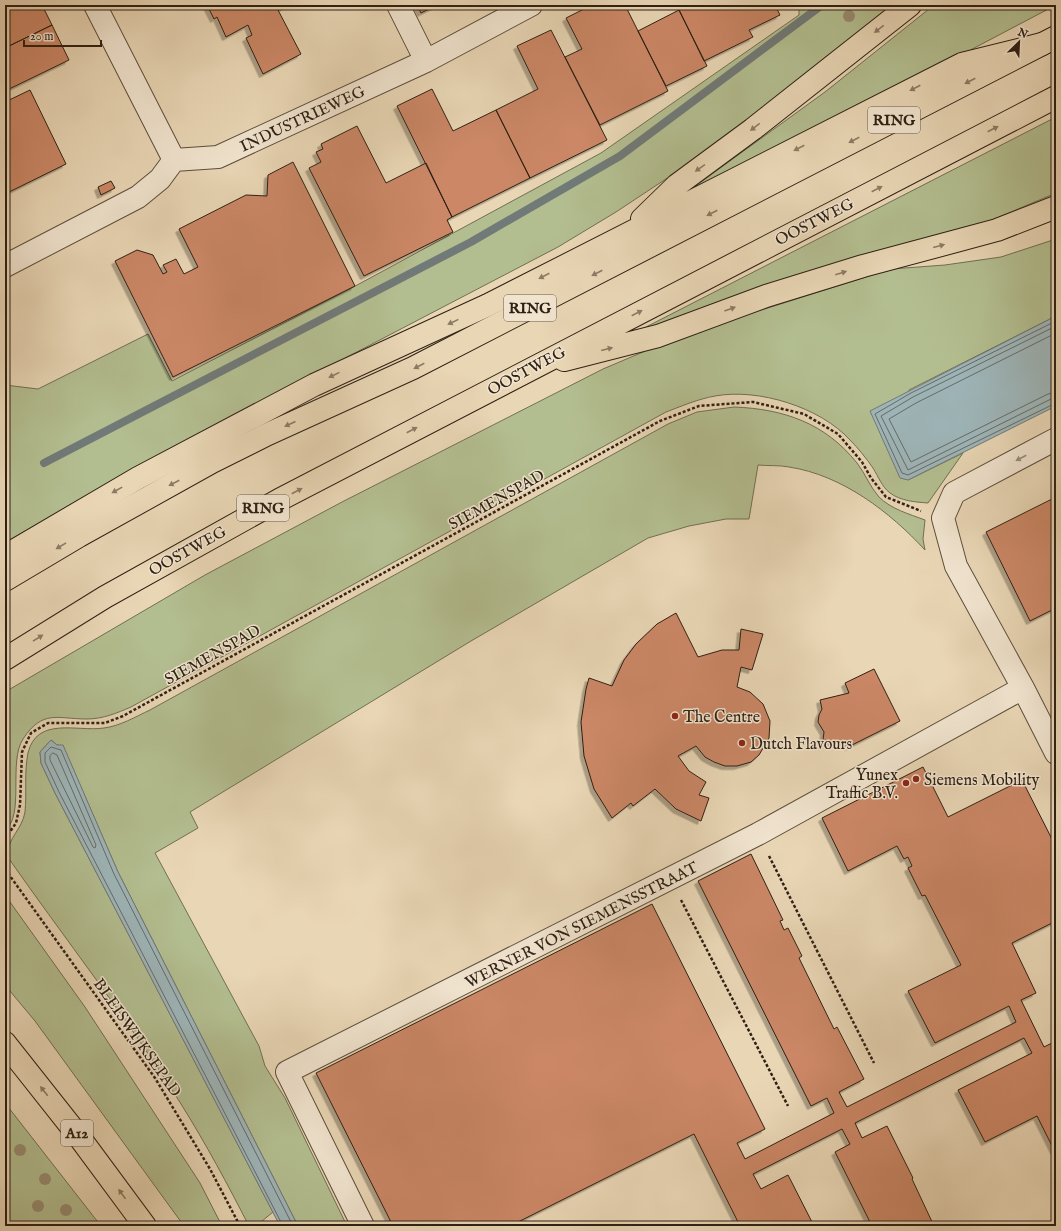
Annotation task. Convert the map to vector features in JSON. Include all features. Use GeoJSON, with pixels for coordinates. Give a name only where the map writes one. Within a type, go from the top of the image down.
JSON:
{"type":"FeatureCollection","features":[{"type":"Feature","properties":{"kind":"main road"},"geometry":{"type":"LineString","coordinates":[[628,233],[677,185],[753,129],[910,5]]}},
{"type":"Feature","properties":{"kind":"main road"},"geometry":{"type":"LineString","coordinates":[[5,556],[94,503],[238,424],[350,367],[475,312],[962,64],[1049,40]]}},
{"type":"Feature","properties":{"kind":"main road","name":"RING"},"geometry":{"type":"LineString","coordinates":[[5,580],[79,536],[212,462],[268,434],[420,365],[1049,40]]}},
{"type":"Feature","properties":{"kind":"main road","name":"OOSTWEG"},"geometry":{"type":"LineString","coordinates":[[5,659],[105,597],[210,537],[528,369],[1056,96]]}},
{"type":"Feature","properties":{"kind":"main road"},"geometry":{"type":"LineString","coordinates":[[528,369],[658,336],[773,294],[863,266],[997,230],[1056,207]]}},
{"type":"Feature","properties":{"kind":"main road","name":"A12"},"geometry":{"type":"LineString","coordinates":[[5,1043],[72,1128],[145,1226]]}},
{"type":"Feature","properties":{"kind":"street"},"geometry":{"type":"LineString","coordinates":[[5,266],[138,198],[160,179],[174,160],[95,5]]}},
{"type":"Feature","properties":{"kind":"street"},"geometry":{"type":"LineString","coordinates":[[398,5],[426,61]]}},
{"type":"Feature","properties":{"kind":"street","name":"INDUSTRIEWEG"},"geometry":{"type":"LineString","coordinates":[[174,160],[218,157],[426,61],[531,5]]}},
{"type":"Feature","properties":{"kind":"street"},"geometry":{"type":"LineString","coordinates":[[1056,439],[954,493],[943,518],[956,566],[1023,688],[1056,753]]}},
{"type":"Feature","properties":{"kind":"street","name":"WERNER VON SIEMENSSTRAAT"},"geometry":{"type":"LineString","coordinates":[[363,1226],[287,1072],[758,834],[1023,688]]}},
{"type":"Feature","properties":{"kind":"path","name":"SIEMENSPAD"},"geometry":{"type":"LineString","coordinates":[[5,839],[16,823],[20,805],[22,752],[31,733],[48,723],[105,723],[123,716],[660,421],[699,406],[753,402],[804,414],[838,434],[862,462],[871,478],[886,497],[900,504],[943,518]]}},
{"type":"Feature","properties":{"kind":"path"},"geometry":{"type":"LineString","coordinates":[[758,834],[874,1063]]}},
{"type":"Feature","properties":{"kind":"path","name":"BLEISWIJKSEPAD"},"geometry":{"type":"LineString","coordinates":[[5,869],[155,1078],[210,1169],[240,1226]]}},
{"type":"Feature","properties":{"kind":"path"},"geometry":{"type":"LineString","coordinates":[[670,878],[788,1106]]}},
{"type":"Feature","properties":{"kind":"green space"},"geometry":{"type":"Polygon","coordinates":[[[799,5],[892,5],[736,130],[690,163],[616,212],[558,247],[284,390],[5,543],[5,385],[38,389],[148,334],[172,381],[359,284],[601,153],[799,15],[799,5]]]}},
{"type":"Feature","properties":{"kind":"green space"},"geometry":{"type":"Polygon","coordinates":[[[934,5],[1056,5],[824,127],[683,195],[825,92],[934,5]]]}},
{"type":"Feature","properties":{"kind":"green space"},"geometry":{"type":"Polygon","coordinates":[[[1056,117],[1056,193],[980,225],[607,347],[1056,117]]]}},
{"type":"Feature","properties":{"kind":"green space"},"geometry":{"type":"Polygon","coordinates":[[[1056,239],[1056,316],[909,390],[908,480],[963,453],[928,503],[913,502],[894,496],[887,491],[868,461],[850,440],[837,428],[805,409],[769,398],[732,394],[715,396],[690,403],[666,412],[131,707],[99,718],[87,719],[59,717],[44,719],[37,723],[23,739],[19,749],[14,813],[11,823],[5,830],[5,692],[205,575],[342,502],[603,369],[650,349],[755,312],[891,269],[945,265],[1001,257],[1056,239]]]}},
{"type":"Feature","properties":{"kind":"green space"},"geometry":{"type":"Polygon","coordinates":[[[734,407],[752,408],[786,415],[817,428],[831,438],[845,449],[857,463],[879,497],[895,508],[925,520],[923,539],[925,550],[881,509],[846,487],[809,471],[785,466],[758,465],[749,519],[726,519],[689,526],[648,538],[471,641],[190,812],[198,828],[155,853],[259,1046],[265,1066],[285,1098],[347,1226],[298,1226],[118,872],[63,746],[57,745],[51,740],[40,752],[41,763],[55,793],[273,1212],[256,1226],[249,1226],[208,1149],[161,1072],[7,856],[12,838],[21,824],[25,812],[27,760],[33,741],[40,734],[49,730],[59,728],[104,728],[122,723],[150,710],[668,424],[697,412],[734,407]]]}},
{"type":"Feature","properties":{"kind":"green space"},"geometry":{"type":"Polygon","coordinates":[[[5,895],[85,1007],[200,1183],[222,1226],[184,1226],[35,1021],[5,985],[5,895]]]}},
{"type":"Feature","properties":{"kind":"green space"},"geometry":{"type":"Polygon","coordinates":[[[5,1103],[101,1226],[5,1226],[5,1103]]]}},
{"type":"Feature","properties":{"kind":"water"},"geometry":{"type":"Polygon","coordinates":[[[1056,316],[1056,406],[908,480],[900,478],[870,411],[1056,316]]]}},
{"type":"Feature","properties":{"kind":"water"},"geometry":{"type":"Polygon","coordinates":[[[51,740],[57,745],[63,745],[118,872],[298,1226],[280,1226],[55,793],[41,763],[40,752],[51,740]]]}},
{"type":"Feature","properties":{"kind":"building"},"geometry":{"type":"Polygon","coordinates":[[[6,5],[42,5],[52,25],[5,48],[6,5]]]}},
{"type":"Feature","properties":{"kind":"building"},"geometry":{"type":"Polygon","coordinates":[[[207,5],[288,5],[278,10],[301,54],[263,74],[246,38],[252,35],[248,25],[226,37],[217,17],[214,19],[207,5]]]}},
{"type":"Feature","properties":{"kind":"building"},"geometry":{"type":"Polygon","coordinates":[[[417,5],[437,5],[421,13],[417,5]]]}},
{"type":"Feature","properties":{"kind":"building"},"geometry":{"type":"Polygon","coordinates":[[[592,5],[625,5],[668,91],[600,125],[565,57],[582,49],[566,18],[592,5]]]}},
{"type":"Feature","properties":{"kind":"building"},"geometry":{"type":"Polygon","coordinates":[[[689,5],[775,5],[780,15],[749,30],[753,37],[704,61],[679,10],[689,5]]]}},
{"type":"Feature","properties":{"kind":"building"},"geometry":{"type":"Polygon","coordinates":[[[679,10],[707,66],[666,86],[638,31],[679,10]]]}},
{"type":"Feature","properties":{"kind":"building"},"geometry":{"type":"Polygon","coordinates":[[[52,25],[69,60],[5,91],[5,48],[52,25]]]}},
{"type":"Feature","properties":{"kind":"building"},"geometry":{"type":"Polygon","coordinates":[[[551,30],[607,140],[530,178],[496,110],[538,89],[517,46],[551,30]]]}},
{"type":"Feature","properties":{"kind":"building"},"geometry":{"type":"Polygon","coordinates":[[[432,89],[453,131],[496,110],[530,178],[452,217],[397,106],[432,89]]]}},
{"type":"Feature","properties":{"kind":"building"},"geometry":{"type":"Polygon","coordinates":[[[30,90],[66,164],[5,194],[5,102],[30,90]]]}},
{"type":"Feature","properties":{"kind":"building"},"geometry":{"type":"Polygon","coordinates":[[[357,126],[386,183],[426,163],[452,217],[447,220],[453,232],[364,276],[309,168],[321,162],[316,152],[323,149],[321,144],[357,126]]]}},
{"type":"Feature","properties":{"kind":"building"},"geometry":{"type":"Polygon","coordinates":[[[293,162],[355,286],[173,377],[115,261],[137,250],[153,255],[163,274],[167,272],[163,265],[176,259],[184,274],[198,267],[179,229],[246,195],[267,196],[268,175],[293,162]]]}},
{"type":"Feature","properties":{"kind":"building"},"geometry":{"type":"Polygon","coordinates":[[[111,181],[115,188],[101,195],[98,187],[111,181]]]}},
{"type":"Feature","properties":{"kind":"building"},"geometry":{"type":"Polygon","coordinates":[[[1056,497],[1056,608],[1030,621],[986,532],[1056,497]]]}},
{"type":"Feature","properties":{"kind":"building","name":"The Centre"},"geometry":{"type":"Polygon","coordinates":[[[676,613],[698,657],[722,650],[739,650],[741,629],[763,634],[752,670],[741,667],[737,687],[750,692],[763,704],[770,721],[769,738],[759,755],[751,762],[737,766],[725,766],[714,762],[705,757],[696,746],[678,756],[689,771],[706,782],[699,795],[709,798],[701,821],[676,809],[655,789],[633,806],[631,803],[612,818],[594,789],[584,756],[581,722],[589,678],[612,686],[624,660],[636,644],[657,624],[676,613]]]}},
{"type":"Feature","properties":{"kind":"building"},"geometry":{"type":"Polygon","coordinates":[[[874,669],[900,721],[848,747],[845,743],[823,740],[824,732],[818,722],[822,709],[820,700],[849,693],[845,683],[874,669]]]}},
{"type":"Feature","properties":{"kind":"building"},"geometry":{"type":"Polygon","coordinates":[[[923,767],[948,817],[1022,780],[1056,847],[1056,921],[1012,943],[1036,993],[1021,1000],[1044,1047],[1056,1041],[1056,1154],[1037,1116],[985,1142],[958,1090],[1032,1053],[1024,1038],[855,1123],[862,1138],[887,1126],[913,1178],[912,1179],[934,1226],[872,1226],[835,1152],[850,1144],[842,1129],[753,1174],[761,1189],[788,1175],[814,1226],[740,1226],[694,1134],[510,1226],[393,1226],[316,1073],[652,904],[765,1129],[737,1143],[745,1159],[834,1113],[827,1098],[811,1106],[698,881],[751,854],[783,920],[780,921],[784,930],[788,928],[802,956],[799,958],[834,1029],[837,1027],[864,1079],[839,1092],[847,1107],[1016,1022],[1009,1006],[935,1043],[908,991],[961,965],[925,895],[922,896],[908,868],[912,866],[908,857],[904,859],[897,846],[848,871],[822,818],[923,767]]]}},
{"type":"Feature","properties":{"kind":"waterway"},"geometry":{"type":"LineString","coordinates":[[44,463],[471,242],[620,156],[822,5]]}},
{"type":"Feature","properties":{"kind":"place","name":"The Centre"},"geometry":{"type":"Point","coordinates":[675,716]}},
{"type":"Feature","properties":{"kind":"place","name":"Dutch Flavours"},"geometry":{"type":"Point","coordinates":[742,743]}},
{"type":"Feature","properties":{"kind":"place","name":"Siemens Mobility"},"geometry":{"type":"Point","coordinates":[916,779]}},
{"type":"Feature","properties":{"kind":"place","name":"Yunex Traffic B.V."},"geometry":{"type":"Point","coordinates":[906,783]}}]}
